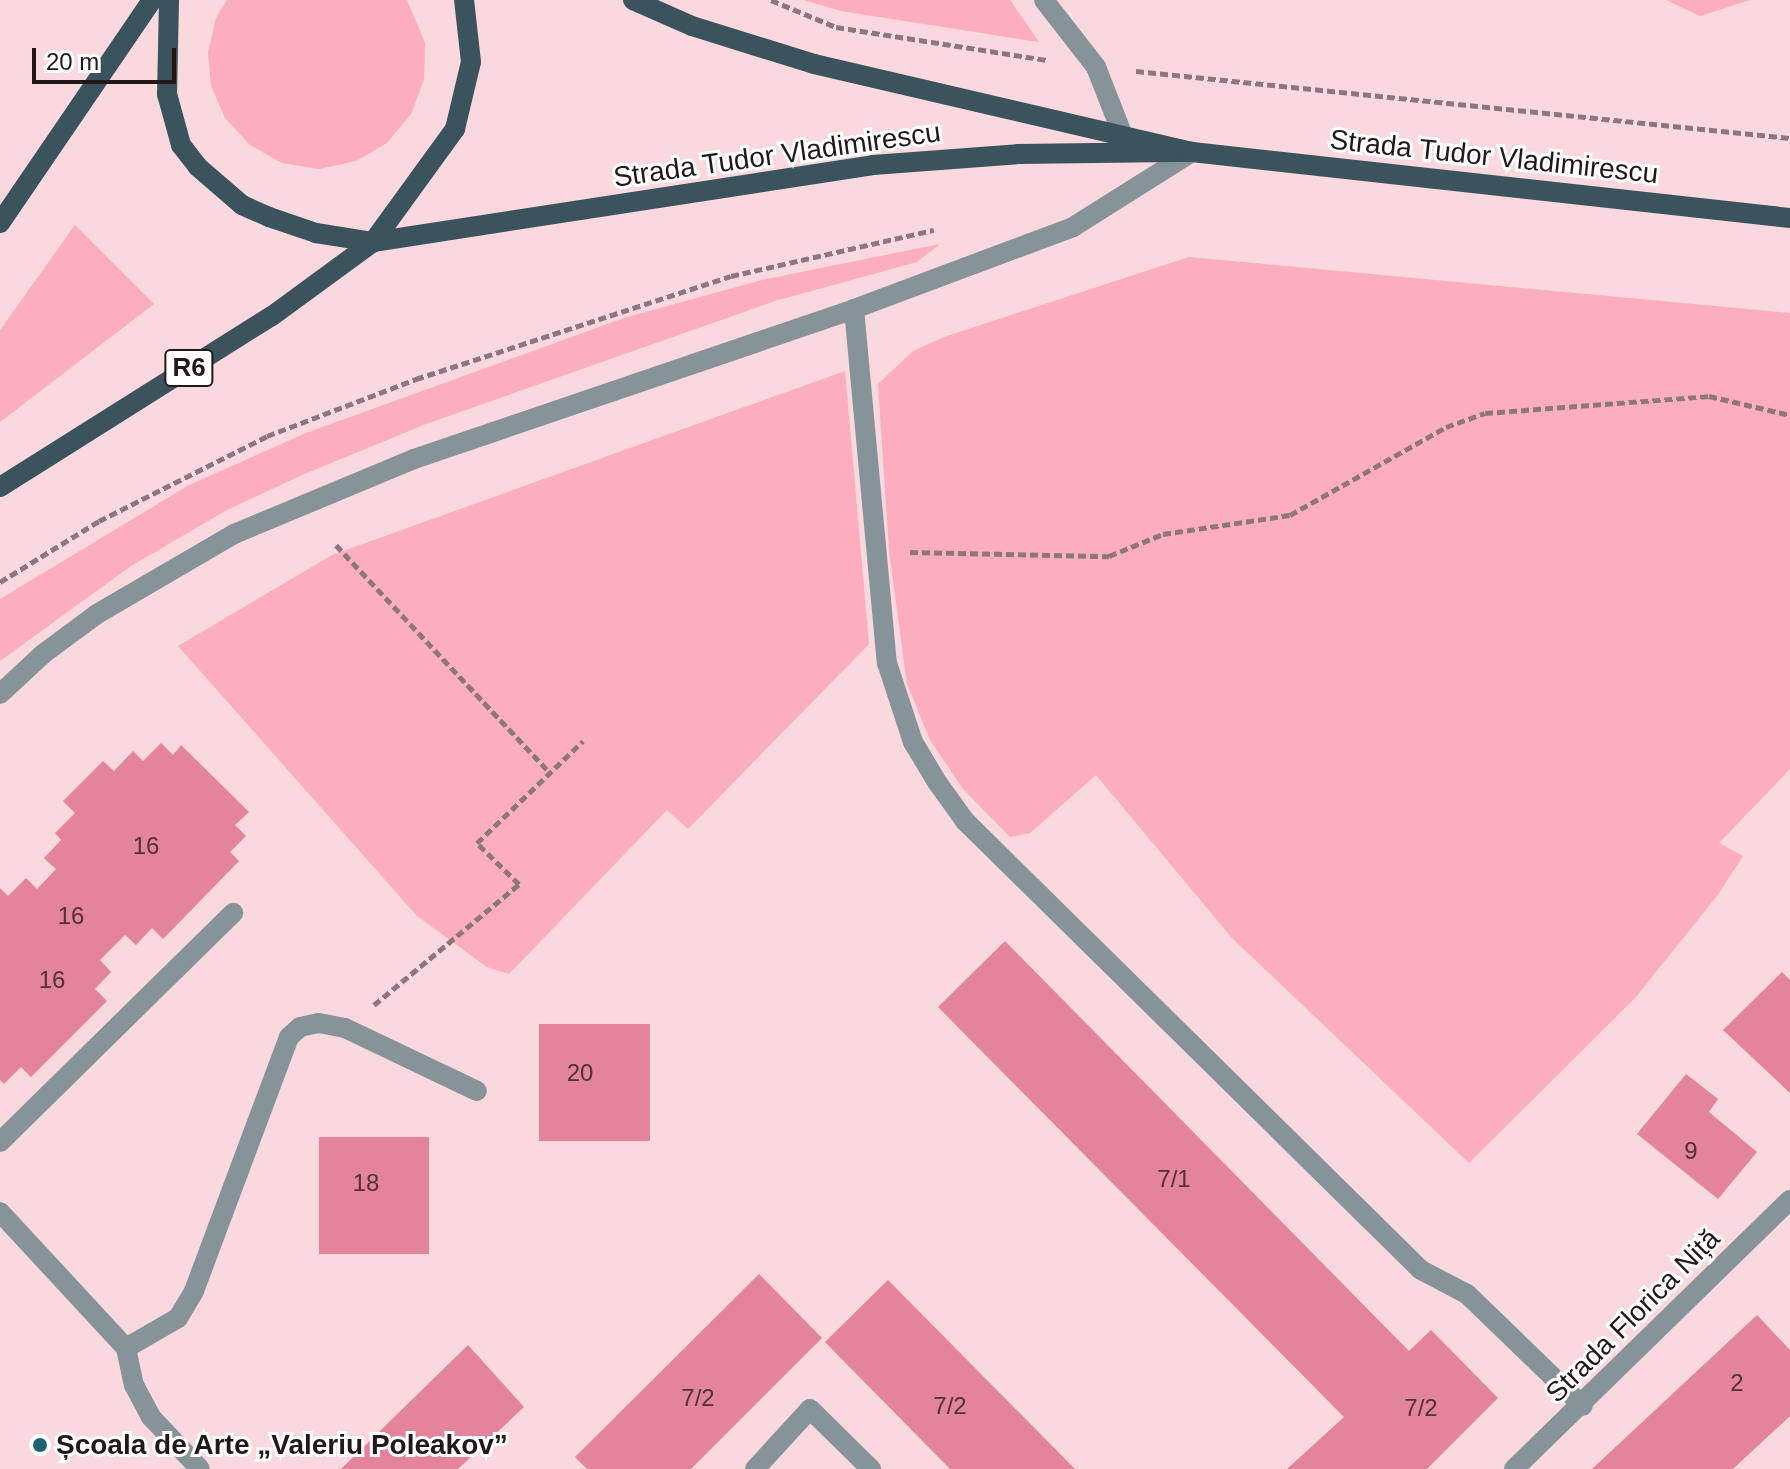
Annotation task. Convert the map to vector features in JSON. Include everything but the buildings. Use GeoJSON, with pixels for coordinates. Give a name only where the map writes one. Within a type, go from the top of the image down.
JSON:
{"type":"FeatureCollection","features":[{"type":"Feature","properties":{"kind":"main road"},"geometry":{"type":"LineString","coordinates":[[0,223],[67,117],[152,0]]}},
{"type":"Feature","properties":{"kind":"main road"},"geometry":{"type":"LineString","coordinates":[[169,0],[167,94],[181,145],[198,167],[242,205],[269,217],[316,233],[373,242]]}},
{"type":"Feature","properties":{"kind":"main road","name":"R6"},"geometry":{"type":"LineString","coordinates":[[0,487],[272,316],[373,242],[455,129],[471,62],[464,0]]}},
{"type":"Feature","properties":{"kind":"main road","name":"Strada Tudor Vladimirescu"},"geometry":{"type":"LineString","coordinates":[[633,0],[692,26],[814,64],[1192,152],[1790,218]]}},
{"type":"Feature","properties":{"kind":"main road","name":"Strada Tudor Vladimirescu"},"geometry":{"type":"LineString","coordinates":[[373,242],[873,165],[1018,154],[1192,152]]}},
{"type":"Feature","properties":{"kind":"street"},"geometry":{"type":"LineString","coordinates":[[1044,0],[1096,67],[1123,136]]}},
{"type":"Feature","properties":{"kind":"street"},"geometry":{"type":"LineString","coordinates":[[0,694],[43,654],[97,614],[167,569],[234,534],[414,459],[854,309],[1073,227],[1192,152]]}},
{"type":"Feature","properties":{"kind":"street"},"geometry":{"type":"LineString","coordinates":[[854,309],[887,663],[913,742],[937,782],[965,821],[1421,1270],[1467,1294],[1583,1406]]}},
{"type":"Feature","properties":{"kind":"street"},"geometry":{"type":"LineString","coordinates":[[0,1142],[233,913]]}},
{"type":"Feature","properties":{"kind":"street"},"geometry":{"type":"LineString","coordinates":[[126,1348],[178,1318],[194,1291],[289,1037],[300,1027],[319,1023],[345,1028],[477,1091]]}},
{"type":"Feature","properties":{"kind":"street","name":"Strada Florica Niță"},"geometry":{"type":"LineString","coordinates":[[1514,1469],[1583,1406],[1790,1200]]}},
{"type":"Feature","properties":{"kind":"street"},"geometry":{"type":"LineString","coordinates":[[0,1212],[126,1348],[134,1385],[151,1417],[200,1469]]}},
{"type":"Feature","properties":{"kind":"street"},"geometry":{"type":"LineString","coordinates":[[755,1469],[810,1409],[871,1469]]}},
{"type":"Feature","properties":{"kind":"path"},"geometry":{"type":"LineString","coordinates":[[771,0],[836,27],[1096,67],[1790,138]]}},
{"type":"Feature","properties":{"kind":"path"},"geometry":{"type":"LineString","coordinates":[[0,582],[99,521],[267,436],[416,379],[731,276],[934,230]]}},
{"type":"Feature","properties":{"kind":"path"},"geometry":{"type":"LineString","coordinates":[[904,552],[1109,556],[1163,534],[1290,515],[1446,427],[1485,413],[1709,396],[1790,415]]}},
{"type":"Feature","properties":{"kind":"path"},"geometry":{"type":"LineString","coordinates":[[336,545],[551,774]]}},
{"type":"Feature","properties":{"kind":"path"},"geometry":{"type":"LineString","coordinates":[[345,1028],[519,884],[477,843],[583,741]]}},
{"type":"Feature","properties":{"kind":"shaded area"},"geometry":{"type":"Polygon","coordinates":[[[227,0],[407,0],[425,43],[424,80],[411,114],[387,143],[356,161],[319,169],[282,163],[250,145],[225,118],[211,86],[208,52],[216,18],[227,0]]]}},
{"type":"Feature","properties":{"kind":"shaded area"},"geometry":{"type":"Polygon","coordinates":[[[804,0],[1010,0],[1039,42],[841,11],[804,0]]]}},
{"type":"Feature","properties":{"kind":"shaded area"},"geometry":{"type":"Polygon","coordinates":[[[1666,0],[1750,0],[1700,16],[1666,0]]]}},
{"type":"Feature","properties":{"kind":"shaded area"},"geometry":{"type":"Polygon","coordinates":[[[75,225],[154,304],[0,422],[0,330],[75,225]]]}},
{"type":"Feature","properties":{"kind":"shaded area"},"geometry":{"type":"Polygon","coordinates":[[[940,244],[917,262],[775,301],[426,424],[302,475],[227,510],[131,566],[0,661],[0,599],[189,485],[306,433],[624,318],[762,280],[940,244]]]}},
{"type":"Feature","properties":{"kind":"shaded area"},"geometry":{"type":"Polygon","coordinates":[[[1189,257],[1790,313],[1790,769],[1719,843],[1743,856],[1717,896],[1635,998],[1469,1163],[1232,938],[1096,775],[1030,833],[1010,837],[963,789],[930,740],[907,684],[889,551],[878,384],[913,351],[944,337],[1189,257]]]}},
{"type":"Feature","properties":{"kind":"shaded area"},"geometry":{"type":"Polygon","coordinates":[[[845,371],[869,644],[688,829],[667,810],[509,974],[487,967],[417,916],[178,646],[332,555],[845,371]]]}},
{"type":"Feature","properties":{"kind":"place","name":"Școala de Arte „Valeriu Poleakov”"},"geometry":{"type":"Point","coordinates":[40,1445]}}]}
